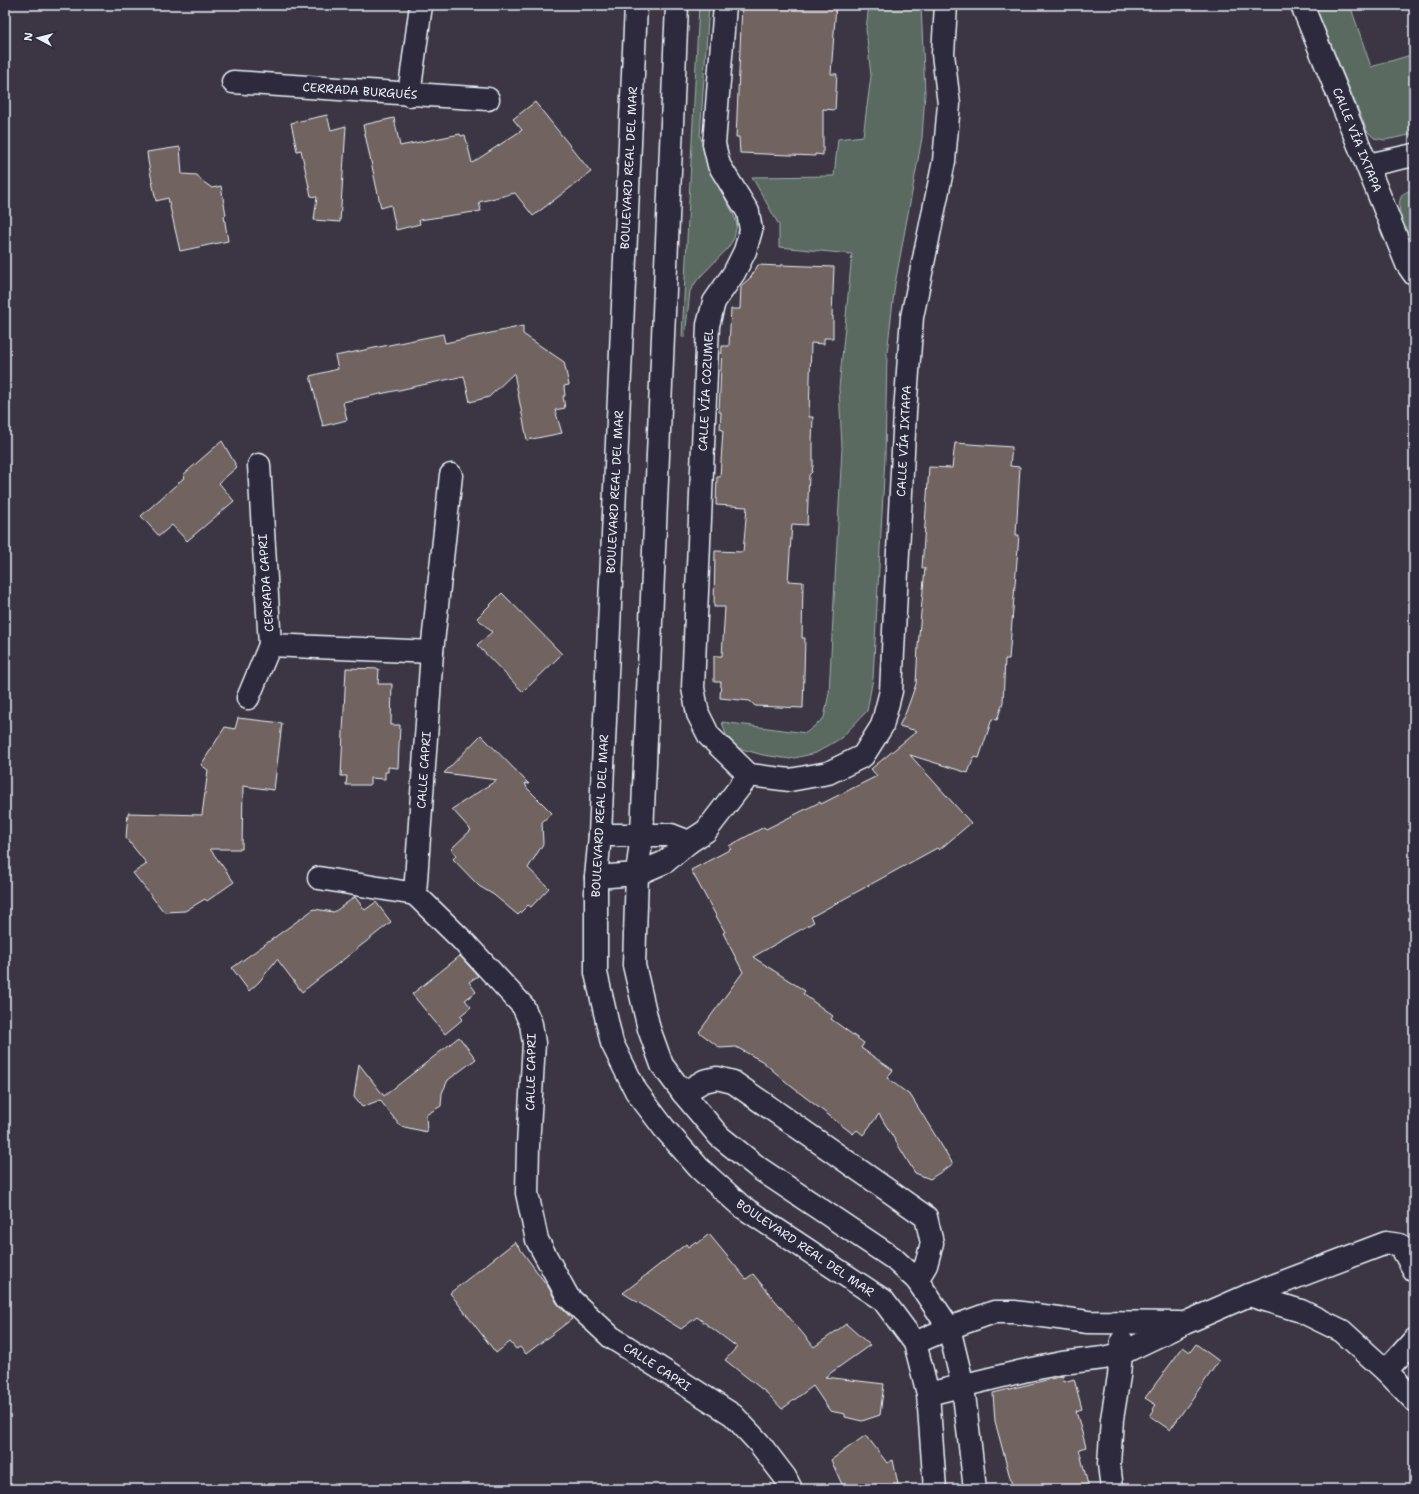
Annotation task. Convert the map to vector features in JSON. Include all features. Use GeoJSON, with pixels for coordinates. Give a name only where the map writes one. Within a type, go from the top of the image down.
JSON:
{"type":"FeatureCollection","features":[{"type":"Feature","properties":{"kind":"street"},"geometry":{"type":"LineString","coordinates":[[409,95],[421,5]]}},
{"type":"Feature","properties":{"kind":"street","name":"BOULEVARD REAL DEL MAR"},"geometry":{"type":"LineString","coordinates":[[636,5],[600,835],[596,877],[596,973],[612,1043],[636,1091],[664,1128],[699,1168],[741,1206],[883,1300],[915,1343],[928,1394],[935,1489]]}},
{"type":"Feature","properties":{"kind":"street"},"geometry":{"type":"LineString","coordinates":[[677,5],[642,834],[637,874],[634,965],[649,1029],[662,1065],[719,1136],[760,1169],[893,1258],[917,1280],[948,1328],[963,1386],[975,1489]]}},
{"type":"Feature","properties":{"kind":"street","name":"CALLE VÍA COZUMEL"},"geometry":{"type":"LineString","coordinates":[[725,5],[714,144],[719,165],[748,212],[751,230],[745,251],[734,273],[714,302],[708,325],[693,688],[698,714],[709,736],[749,774]]}},
{"type":"Feature","properties":{"kind":"street","name":"CALLE VÍA IXTAPA"},"geometry":{"type":"LineString","coordinates":[[749,774],[790,780],[828,773],[863,756],[882,726],[891,691],[905,412],[912,316],[944,161],[950,104],[943,54],[946,5]]}},
{"type":"Feature","properties":{"kind":"street","name":"CALLE VÍA IXTAPA"},"geometry":{"type":"LineString","coordinates":[[1302,5],[1407,264],[1414,274]]}},
{"type":"Feature","properties":{"kind":"street","name":"CERRADA BURGUÉS"},"geometry":{"type":"LineString","coordinates":[[233,82],[409,95],[488,99]]}},
{"type":"Feature","properties":{"kind":"street"},"geometry":{"type":"LineString","coordinates":[[1368,165],[1414,155]]}},
{"type":"Feature","properties":{"kind":"street","name":"CERRADA CAPRI"},"geometry":{"type":"LineString","coordinates":[[248,698],[270,645],[259,465]]}},
{"type":"Feature","properties":{"kind":"street","name":"CALLE CAPRI"},"geometry":{"type":"LineString","coordinates":[[451,475],[432,652],[415,894],[462,940],[523,1006],[532,1024],[534,1043],[527,1193],[537,1240],[568,1297],[611,1337],[733,1415],[759,1443],[785,1477],[791,1489]]}},
{"type":"Feature","properties":{"kind":"street"},"geometry":{"type":"LineString","coordinates":[[270,645],[432,652]]}},
{"type":"Feature","properties":{"kind":"street"},"geometry":{"type":"LineString","coordinates":[[596,877],[637,874],[665,862],[689,842],[706,831],[749,774]]}},
{"type":"Feature","properties":{"kind":"street"},"geometry":{"type":"LineString","coordinates":[[600,835],[671,835],[689,842]]}},
{"type":"Feature","properties":{"kind":"street"},"geometry":{"type":"LineString","coordinates":[[319,878],[415,894]]}},
{"type":"Feature","properties":{"kind":"street"},"geometry":{"type":"LineString","coordinates":[[683,1093],[710,1079],[717,1078],[733,1082],[926,1217],[932,1243],[926,1265],[917,1280]]}},
{"type":"Feature","properties":{"kind":"street"},"geometry":{"type":"LineString","coordinates":[[928,1394],[1062,1363],[1103,1358],[1120,1354],[1249,1295],[1386,1243],[1400,1246],[1414,1270]]}},
{"type":"Feature","properties":{"kind":"street"},"geometry":{"type":"LineString","coordinates":[[1249,1295],[1301,1311],[1342,1331],[1386,1371],[1414,1400]]}},
{"type":"Feature","properties":{"kind":"street"},"geometry":{"type":"LineString","coordinates":[[915,1343],[948,1328],[994,1312],[1014,1312],[1088,1322],[1185,1323]]}},
{"type":"Feature","properties":{"kind":"street"},"geometry":{"type":"LineString","coordinates":[[1112,1489],[1109,1464],[1124,1323]]}},
{"type":"Feature","properties":{"kind":"street"},"geometry":{"type":"LineString","coordinates":[[1386,1371],[1414,1340]]}},
{"type":"Feature","properties":{"kind":"green space"},"geometry":{"type":"Polygon","coordinates":[[[699,5],[709,5],[700,136],[710,171],[733,213],[737,224],[734,238],[728,248],[698,279],[690,291],[685,337],[682,337],[699,5]]]}},
{"type":"Feature","properties":{"kind":"green space"},"geometry":{"type":"Polygon","coordinates":[[[869,5],[921,5],[925,93],[922,138],[895,284],[887,353],[885,458],[873,678],[867,711],[841,738],[816,753],[790,759],[763,755],[738,748],[726,735],[722,722],[806,733],[824,718],[829,693],[842,448],[839,388],[852,254],[779,247],[779,225],[752,177],[834,176],[838,139],[863,136],[871,76],[866,29],[869,5]]]}},
{"type":"Feature","properties":{"kind":"green space"},"geometry":{"type":"Polygon","coordinates":[[[1315,5],[1350,5],[1371,67],[1414,54],[1414,134],[1385,140],[1374,138],[1367,131],[1315,5]]]}},
{"type":"Feature","properties":{"kind":"green space"},"geometry":{"type":"Polygon","coordinates":[[[1414,188],[1414,251],[1402,222],[1399,206],[1403,194],[1414,188]]]}},
{"type":"Feature","properties":{"kind":"building"},"geometry":{"type":"Polygon","coordinates":[[[742,5],[836,5],[831,74],[837,74],[835,110],[823,109],[823,155],[740,153],[739,137],[736,137],[742,5]]]}},
{"type":"Feature","properties":{"kind":"building"},"geometry":{"type":"Polygon","coordinates":[[[535,102],[591,172],[533,216],[515,193],[479,202],[481,211],[419,220],[420,224],[396,230],[391,205],[381,208],[363,125],[394,118],[400,146],[460,134],[461,136],[465,135],[472,163],[522,130],[513,119],[535,102]]]}},
{"type":"Feature","properties":{"kind":"building"},"geometry":{"type":"Polygon","coordinates":[[[327,115],[331,130],[346,126],[340,222],[314,220],[317,197],[311,196],[301,150],[297,151],[291,123],[327,115]]]}},
{"type":"Feature","properties":{"kind":"building"},"geometry":{"type":"Polygon","coordinates":[[[180,147],[182,174],[197,175],[202,181],[212,188],[221,186],[226,215],[224,216],[228,241],[180,251],[168,198],[156,201],[147,152],[180,147]]]}},
{"type":"Feature","properties":{"kind":"building"},"geometry":{"type":"Polygon","coordinates":[[[758,265],[834,267],[832,316],[833,338],[824,338],[824,344],[811,343],[809,417],[813,417],[813,466],[812,472],[809,475],[807,525],[792,524],[788,581],[803,582],[802,638],[805,638],[803,708],[755,706],[750,701],[720,698],[721,682],[714,682],[714,656],[722,656],[725,607],[714,607],[715,551],[743,552],[747,507],[716,505],[717,477],[720,477],[723,430],[720,429],[721,412],[719,412],[722,346],[729,346],[731,309],[740,309],[741,286],[751,277],[758,265]]]}},
{"type":"Feature","properties":{"kind":"building"},"geometry":{"type":"Polygon","coordinates":[[[523,326],[523,334],[564,362],[569,385],[564,386],[565,396],[563,396],[565,408],[555,410],[562,433],[527,440],[514,373],[489,397],[470,402],[464,376],[343,402],[347,420],[323,426],[310,376],[338,369],[335,356],[443,334],[445,343],[523,326]]]}},
{"type":"Feature","properties":{"kind":"building"},"geometry":{"type":"Polygon","coordinates":[[[222,441],[237,467],[219,483],[234,501],[187,541],[172,525],[159,536],[141,516],[185,477],[183,475],[222,441]]]}},
{"type":"Feature","properties":{"kind":"building"},"geometry":{"type":"Polygon","coordinates":[[[955,443],[1012,447],[1010,466],[1020,467],[1016,535],[1019,535],[1009,659],[1005,659],[1003,702],[997,720],[992,719],[979,758],[974,757],[968,773],[910,755],[971,823],[939,850],[937,848],[811,917],[814,922],[753,957],[805,991],[803,994],[833,1016],[831,1019],[864,1043],[861,1048],[893,1070],[887,1078],[911,1096],[953,1164],[930,1179],[915,1173],[879,1114],[863,1135],[857,1130],[853,1134],[792,1087],[762,1061],[736,1047],[720,1048],[699,1032],[743,972],[723,933],[725,932],[691,870],[731,849],[729,846],[764,827],[766,829],[877,776],[871,769],[917,731],[899,726],[906,712],[916,684],[925,568],[922,568],[929,467],[952,468],[955,443]]]}},
{"type":"Feature","properties":{"kind":"building"},"geometry":{"type":"Polygon","coordinates":[[[502,593],[562,654],[523,692],[477,645],[492,632],[477,618],[502,593]]]}},
{"type":"Feature","properties":{"kind":"building"},"geometry":{"type":"Polygon","coordinates":[[[346,668],[379,669],[378,684],[392,684],[391,725],[400,725],[398,768],[388,767],[388,772],[385,772],[385,779],[370,778],[370,785],[346,785],[347,776],[341,776],[346,668]]]}},
{"type":"Feature","properties":{"kind":"building"},"geometry":{"type":"Polygon","coordinates":[[[238,718],[282,723],[274,790],[243,786],[242,849],[210,849],[234,882],[207,901],[205,899],[185,911],[164,912],[133,873],[147,864],[126,838],[128,813],[202,815],[208,770],[201,765],[225,727],[235,729],[238,718]]]}},
{"type":"Feature","properties":{"kind":"building"},"geometry":{"type":"Polygon","coordinates":[[[481,735],[529,784],[525,783],[527,788],[552,813],[542,822],[543,844],[528,868],[549,888],[531,907],[528,905],[518,915],[494,895],[479,886],[453,859],[456,855],[451,849],[471,830],[452,809],[497,780],[444,773],[481,735]]]}},
{"type":"Feature","properties":{"kind":"building"},"geometry":{"type":"Polygon","coordinates":[[[355,897],[365,910],[376,902],[391,922],[302,992],[277,959],[259,982],[249,991],[232,968],[314,909],[334,912],[355,897]]]}},
{"type":"Feature","properties":{"kind":"building"},"geometry":{"type":"Polygon","coordinates":[[[460,956],[478,976],[469,982],[476,992],[465,1000],[471,1007],[460,1016],[463,1019],[445,1034],[412,994],[460,956]]]}},
{"type":"Feature","properties":{"kind":"building"},"geometry":{"type":"Polygon","coordinates":[[[459,1037],[476,1059],[448,1080],[442,1093],[441,1106],[426,1115],[427,1132],[400,1126],[380,1100],[362,1107],[354,1097],[359,1064],[384,1096],[459,1037]]]}},
{"type":"Feature","properties":{"kind":"building"},"geometry":{"type":"Polygon","coordinates":[[[709,1234],[746,1279],[753,1274],[814,1347],[846,1324],[870,1345],[825,1377],[884,1384],[880,1415],[862,1421],[845,1417],[845,1414],[830,1411],[813,1386],[782,1409],[768,1394],[725,1360],[737,1347],[697,1317],[681,1329],[623,1293],[686,1244],[688,1247],[695,1242],[697,1244],[709,1234]]]}},
{"type":"Feature","properties":{"kind":"building"},"geometry":{"type":"Polygon","coordinates":[[[515,1242],[549,1288],[557,1303],[572,1319],[526,1354],[520,1347],[516,1349],[510,1342],[496,1353],[450,1293],[515,1242]]]}},
{"type":"Feature","properties":{"kind":"building"},"geometry":{"type":"Polygon","coordinates":[[[1196,1344],[1219,1361],[1170,1430],[1150,1416],[1156,1405],[1145,1398],[1183,1347],[1190,1352],[1196,1344]]]}},
{"type":"Feature","properties":{"kind":"building"},"geometry":{"type":"Polygon","coordinates":[[[1063,1376],[1064,1382],[1074,1379],[1082,1409],[1076,1411],[1086,1447],[1079,1449],[1089,1489],[1013,1489],[995,1421],[993,1393],[1063,1376]]]}},
{"type":"Feature","properties":{"kind":"building"},"geometry":{"type":"Polygon","coordinates":[[[866,1435],[887,1463],[893,1460],[899,1489],[844,1489],[831,1460],[866,1435]]]}}]}
